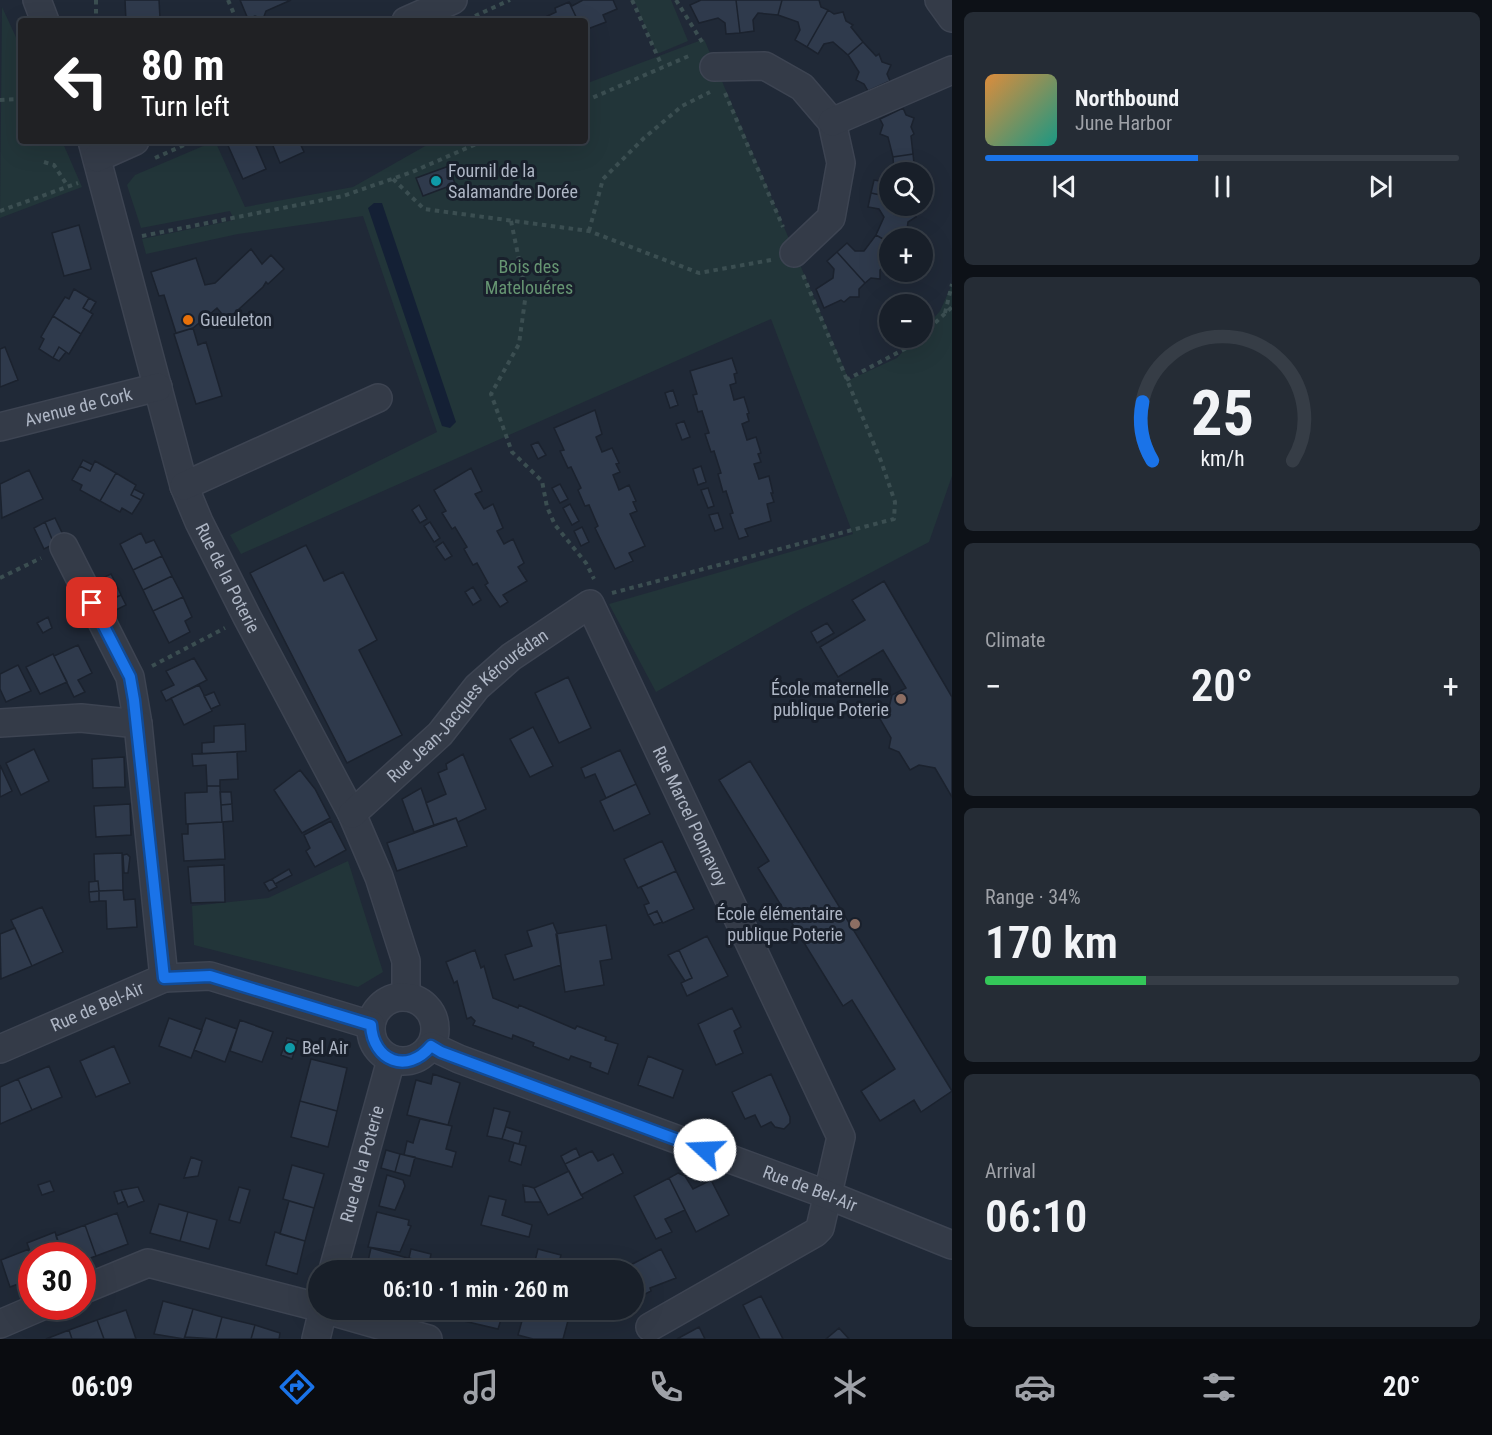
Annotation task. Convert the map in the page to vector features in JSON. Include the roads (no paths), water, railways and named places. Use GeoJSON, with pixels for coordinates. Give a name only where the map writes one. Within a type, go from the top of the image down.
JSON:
{"type":"FeatureCollection","features":[{"type":"Feature","properties":{"kind":"street"},"geometry":{"type":"LineString","coordinates":[[37,0],[44,18]]}},
{"type":"Feature","properties":{"kind":"street"},"geometry":{"type":"LineString","coordinates":[[939,0],[952,18]]}},
{"type":"Feature","properties":{"kind":"street"},"geometry":{"type":"LineString","coordinates":[[419,18],[463,8]]}},
{"type":"Feature","properties":{"kind":"street"},"geometry":{"type":"LineString","coordinates":[[714,67],[765,66],[802,87],[832,122],[841,163],[831,218],[789,260]]}},
{"type":"Feature","properties":{"kind":"street"},"geometry":{"type":"LineString","coordinates":[[832,122],[952,70]]}},
{"type":"Feature","properties":{"kind":"street"},"geometry":{"type":"LineString","coordinates":[[95,149],[120,144]]}},
{"type":"Feature","properties":{"kind":"street","name":"Rue de la Poterie"},"geometry":{"type":"LineString","coordinates":[[95,149],[184,486],[199,522],[247,617],[352,814],[379,877],[406,961],[405,997]]}},
{"type":"Feature","properties":{"kind":"street","name":"Avenue de Cork"},"geometry":{"type":"LineString","coordinates":[[0,427],[158,387]]}},
{"type":"Feature","properties":{"kind":"street"},"geometry":{"type":"LineString","coordinates":[[184,486],[378,398]]}},
{"type":"Feature","properties":{"kind":"street"},"geometry":{"type":"LineString","coordinates":[[64,547],[130,677],[138,724],[164,978]]}},
{"type":"Feature","properties":{"kind":"street","name":"Rue Jean-Jacques Kérourédan"},"geometry":{"type":"LineString","coordinates":[[352,814],[441,734],[477,687],[511,657],[597,600]]}},
{"type":"Feature","properties":{"kind":"street","name":"Rue Marcel Ponnavoy"},"geometry":{"type":"LineString","coordinates":[[597,600],[841,1137],[820,1227],[809,1238],[650,1328]]}},
{"type":"Feature","properties":{"kind":"street"},"geometry":{"type":"LineString","coordinates":[[0,723],[81,717],[138,724]]}},
{"type":"Feature","properties":{"kind":"street","name":"Rue de Bel-Air"},"geometry":{"type":"LineString","coordinates":[[0,1050],[164,978],[210,976],[371,1025]]}},
{"type":"Feature","properties":{"kind":"street"},"geometry":{"type":"LineString","coordinates":[[405,997],[425,1006],[432,1015],[435,1025],[431,1046],[425,1053],[409,1061],[391,1060],[375,1046],[371,1025],[374,1016],[387,1002],[405,997]]}},
{"type":"Feature","properties":{"kind":"street","name":"Rue de Bel-Air"},"geometry":{"type":"LineString","coordinates":[[431,1046],[441,1052],[828,1195],[952,1245]]}},
{"type":"Feature","properties":{"kind":"street","name":"Rue de la Poterie"},"geometry":{"type":"LineString","coordinates":[[336,1260],[391,1060]]}},
{"type":"Feature","properties":{"kind":"street"},"geometry":{"type":"LineString","coordinates":[[96,1284],[148,1263],[308,1304]]}},
{"type":"Feature","properties":{"kind":"street"},"geometry":{"type":"LineString","coordinates":[[0,1324],[18,1316]]}},
{"type":"Feature","properties":{"kind":"street"},"geometry":{"type":"LineString","coordinates":[[316,1339],[321,1320]]}},
{"type":"Feature","properties":{"kind":"street"},"geometry":{"type":"LineString","coordinates":[[362,1320],[428,1339]]}},
{"type":"Feature","properties":{"kind":"water"},"geometry":{"type":"Polygon","coordinates":[[[374,203],[382,203],[456,422],[450,428],[442,426],[368,208],[374,203]]]}},
{"type":"Feature","properties":{"kind":"place","name":"Fournil de la Salamandre Dorée"},"geometry":{"type":"Point","coordinates":[436,181]}},
{"type":"Feature","properties":{"kind":"place","name":"Gueuleton"},"geometry":{"type":"Point","coordinates":[188,320]}},
{"type":"Feature","properties":{"kind":"place","name":"École maternelle publique Poterie"},"geometry":{"type":"Point","coordinates":[901,699]}},
{"type":"Feature","properties":{"kind":"place","name":"École élémentaire publique Poterie"},"geometry":{"type":"Point","coordinates":[855,924]}},
{"type":"Feature","properties":{"kind":"place","name":"Bel Air"},"geometry":{"type":"Point","coordinates":[290,1048]}},
{"type":"Feature","properties":{"kind":"park label","name":"Bois des Matelouéres"},"geometry":{"type":"Point","coordinates":[529,277]}}]}
